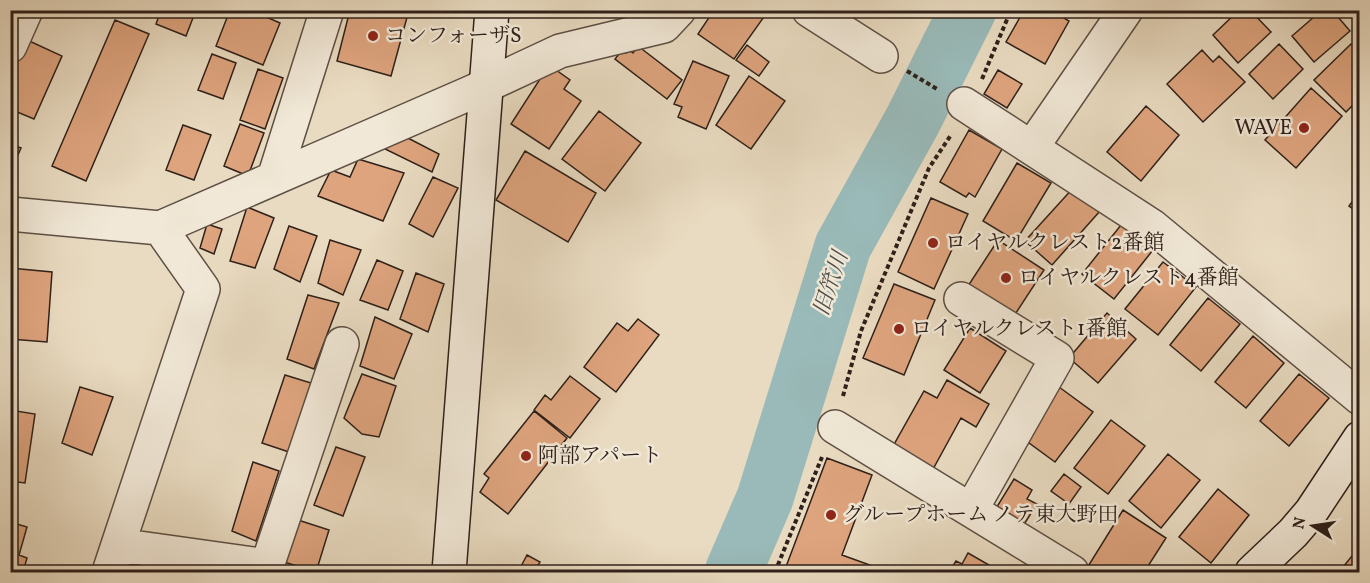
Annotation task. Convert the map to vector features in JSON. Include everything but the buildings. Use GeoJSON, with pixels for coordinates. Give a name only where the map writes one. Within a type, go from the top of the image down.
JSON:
{"type":"FeatureCollection","features":[{"type":"Feature","properties":{"kind":"street"},"geometry":{"type":"LineString","coordinates":[[10,46],[26,10]]}},
{"type":"Feature","properties":{"kind":"street"},"geometry":{"type":"LineString","coordinates":[[274,178],[327,10]]}},
{"type":"Feature","properties":{"kind":"street"},"geometry":{"type":"LineString","coordinates":[[449,573],[492,10]]}},
{"type":"Feature","properties":{"kind":"street"},"geometry":{"type":"LineString","coordinates":[[10,214],[160,228],[487,86],[560,51],[664,26],[679,10]]}},
{"type":"Feature","properties":{"kind":"street"},"geometry":{"type":"LineString","coordinates":[[809,10],[881,56]]}},
{"type":"Feature","properties":{"kind":"street"},"geometry":{"type":"LineString","coordinates":[[1032,147],[1126,10]]}},
{"type":"Feature","properties":{"kind":"street"},"geometry":{"type":"LineString","coordinates":[[967,106],[1152,226],[1359,398]]}},
{"type":"Feature","properties":{"kind":"street"},"geometry":{"type":"LineString","coordinates":[[160,228],[203,290],[113,559],[267,566],[342,344]]}},
{"type":"Feature","properties":{"kind":"street"},"geometry":{"type":"LineString","coordinates":[[961,299],[1057,358],[971,510]]}},
{"type":"Feature","properties":{"kind":"street"},"geometry":{"type":"LineString","coordinates":[[835,427],[1072,573]]}},
{"type":"Feature","properties":{"kind":"street"},"geometry":{"type":"LineString","coordinates":[[1252,573],[1311,512],[1359,438]]}},
{"type":"Feature","properties":{"kind":"path"},"geometry":{"type":"LineString","coordinates":[[775,573],[835,427],[861,331],[906,222],[929,168],[967,106],[1011,10]]}},
{"type":"Feature","properties":{"kind":"path"},"geometry":{"type":"LineString","coordinates":[[881,56],[967,106]]}},
{"type":"Feature","properties":{"kind":"waterway","name":"旧笊川"},"geometry":{"type":"LineString","coordinates":[[733,572],[765,498],[843,246],[913,120],[968,10]]}},
{"type":"Feature","properties":{"kind":"place","name":"コンフォーザS"},"geometry":{"type":"Point","coordinates":[373,36]}},
{"type":"Feature","properties":{"kind":"place","name":"WAVE"},"geometry":{"type":"Point","coordinates":[1304,128]}},
{"type":"Feature","properties":{"kind":"place","name":"ロイヤルクレスト2番館"},"geometry":{"type":"Point","coordinates":[933,243]}},
{"type":"Feature","properties":{"kind":"place","name":"ロイヤルクレスト4番館"},"geometry":{"type":"Point","coordinates":[1006,278]}},
{"type":"Feature","properties":{"kind":"place","name":"ロイヤルクレスト1番館"},"geometry":{"type":"Point","coordinates":[899,329]}},
{"type":"Feature","properties":{"kind":"place","name":"阿部アパート"},"geometry":{"type":"Point","coordinates":[526,456]}},
{"type":"Feature","properties":{"kind":"place","name":"グループホーム ノテ東大野田"},"geometry":{"type":"Point","coordinates":[831,515]}}]}
